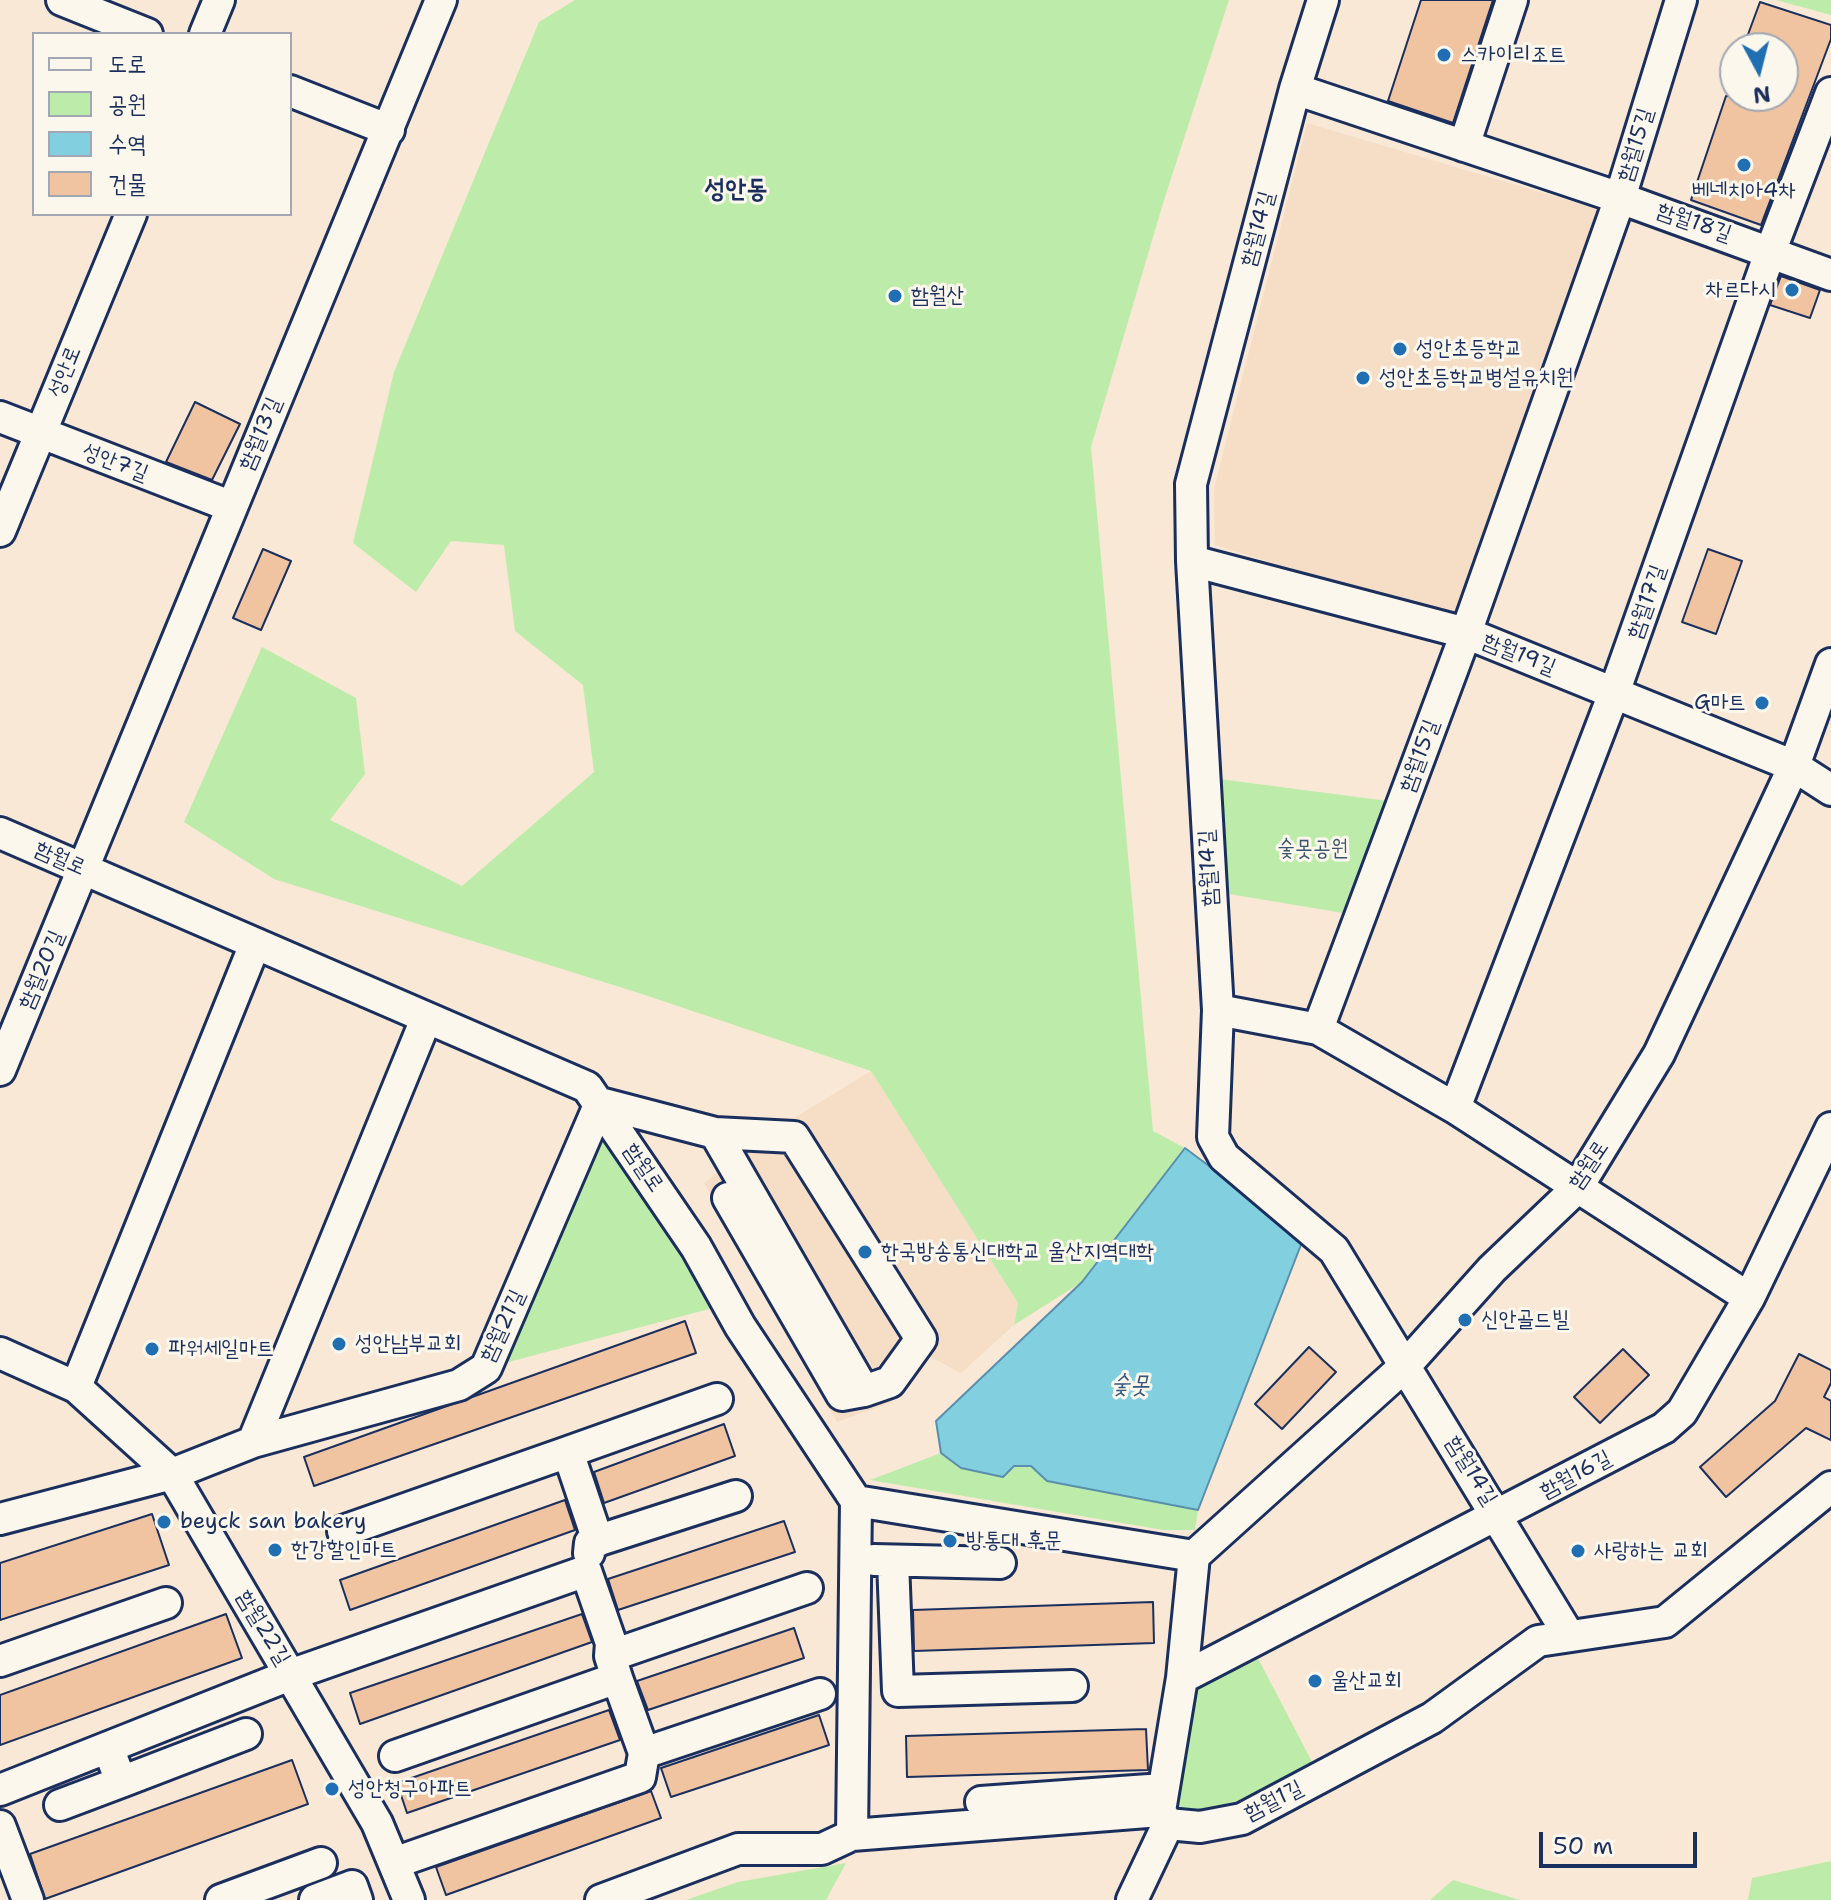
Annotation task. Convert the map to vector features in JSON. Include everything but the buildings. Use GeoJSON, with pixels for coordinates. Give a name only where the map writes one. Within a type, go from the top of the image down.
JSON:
{"type":"FeatureCollection","features":[{"type":"Feature","properties":{"kind":"street"},"geometry":{"type":"LineString","coordinates":[[62,0],[142,32]]}},
{"type":"Feature","properties":{"kind":"street"},"geometry":{"type":"LineString","coordinates":[[206,32],[219,0]]}},
{"type":"Feature","properties":{"kind":"street","name":"함월13길"},"geometry":{"type":"LineString","coordinates":[[84,870],[230,506],[441,0]]}},
{"type":"Feature","properties":{"kind":"street","name":"함월14길"},"geometry":{"type":"LineString","coordinates":[[1323,0],[1295,89],[1191,484],[1192,561],[1218,1010],[1213,1137],[1224,1157],[1334,1250],[1499,1515],[1568,1634]]}},
{"type":"Feature","properties":{"kind":"street"},"geometry":{"type":"LineString","coordinates":[[1464,146],[1512,0]]}},
{"type":"Feature","properties":{"kind":"street","name":"함월15길"},"geometry":{"type":"LineString","coordinates":[[1318,1029],[1466,633],[1620,198],[1681,0]]}},
{"type":"Feature","properties":{"kind":"street","name":"함월18길"},"geometry":{"type":"LineString","coordinates":[[1295,89],[1771,250],[1831,275]]}},
{"type":"Feature","properties":{"kind":"street"},"geometry":{"type":"LineString","coordinates":[[292,92],[389,130]]}},
{"type":"Feature","properties":{"kind":"street","name":"함월17길"},"geometry":{"type":"LineString","coordinates":[[1455,1108],[1614,693],[1771,250],[1831,93]]}},
{"type":"Feature","properties":{"kind":"street","name":"성안로"},"geometry":{"type":"LineString","coordinates":[[0,531],[130,216]]}},
{"type":"Feature","properties":{"kind":"street","name":"성안7길"},"geometry":{"type":"LineString","coordinates":[[0,417],[230,506]]}},
{"type":"Feature","properties":{"kind":"street","name":"함월19길"},"geometry":{"type":"LineString","coordinates":[[1192,561],[1466,633],[1794,766],[1831,790]]}},
{"type":"Feature","properties":{"kind":"street","name":"함월로"},"geometry":{"type":"LineString","coordinates":[[1194,1556],[1406,1365],[1492,1269],[1577,1188],[1659,1054],[1794,766],[1831,664]]}},
{"type":"Feature","properties":{"kind":"street","name":"함월로"},"geometry":{"type":"LineString","coordinates":[[0,833],[587,1087],[696,1247],[740,1326],[856,1501]]}},
{"type":"Feature","properties":{"kind":"street","name":"함월20길"},"geometry":{"type":"LineString","coordinates":[[0,1070],[84,870]]}},
{"type":"Feature","properties":{"kind":"street"},"geometry":{"type":"LineString","coordinates":[[76,1387],[255,944]]}},
{"type":"Feature","properties":{"kind":"street"},"geometry":{"type":"LineString","coordinates":[[1218,1010],[1318,1029],[1455,1108],[1749,1298]]}},
{"type":"Feature","properties":{"kind":"street"},"geometry":{"type":"LineString","coordinates":[[253,1442],[426,1019]]}},
{"type":"Feature","properties":{"kind":"street"},"geometry":{"type":"LineString","coordinates":[[600,1103],[715,1133],[794,1137],[921,1339],[890,1382],[864,1391],[715,1133]]}},
{"type":"Feature","properties":{"kind":"street","name":"함월21길"},"geometry":{"type":"LineString","coordinates":[[0,1519],[172,1474],[253,1442],[459,1385],[486,1368],[600,1103]]}},
{"type":"Feature","properties":{"kind":"street","name":"함월16길"},"geometry":{"type":"LineString","coordinates":[[1182,1678],[1664,1428],[1682,1412],[1749,1298],[1831,1128]]}},
{"type":"Feature","properties":{"kind":"street","name":"함월22길"},"geometry":{"type":"LineString","coordinates":[[0,1353],[76,1387],[172,1474],[377,1823],[409,1900]]}},
{"type":"Feature","properties":{"kind":"street"},"geometry":{"type":"LineString","coordinates":[[343,1531],[717,1399]]}},
{"type":"Feature","properties":{"kind":"street"},"geometry":{"type":"LineString","coordinates":[[568,1452],[598,1541]]}},
{"type":"Feature","properties":{"kind":"street","name":"함월1길"},"geometry":{"type":"LineString","coordinates":[[601,1900],[738,1849],[822,1849],[852,1835],[1164,1808],[1200,1827],[1242,1819],[1432,1718],[1538,1641],[1568,1634],[1665,1622],[1831,1487]]}},
{"type":"Feature","properties":{"kind":"street"},"geometry":{"type":"LineString","coordinates":[[394,1863],[640,1777],[644,1753],[614,1667],[611,1643],[586,1571],[590,1543],[736,1496]]}},
{"type":"Feature","properties":{"kind":"street"},"geometry":{"type":"LineString","coordinates":[[852,1835],[856,1501],[1194,1556],[1182,1678],[1164,1808],[1132,1900]]}},
{"type":"Feature","properties":{"kind":"street"},"geometry":{"type":"LineString","coordinates":[[856,1559],[1000,1563]]}},
{"type":"Feature","properties":{"kind":"street"},"geometry":{"type":"LineString","coordinates":[[893,1561],[898,1691],[1072,1686]]}},
{"type":"Feature","properties":{"kind":"street"},"geometry":{"type":"LineString","coordinates":[[0,1790],[290,1675],[586,1571]]}},
{"type":"Feature","properties":{"kind":"street"},"geometry":{"type":"LineString","coordinates":[[395,1756],[807,1588]]}},
{"type":"Feature","properties":{"kind":"street"},"geometry":{"type":"LineString","coordinates":[[0,1661],[166,1603]]}},
{"type":"Feature","properties":{"kind":"street"},"geometry":{"type":"LineString","coordinates":[[644,1753],[820,1694]]}},
{"type":"Feature","properties":{"kind":"street"},"geometry":{"type":"LineString","coordinates":[[60,1805],[246,1734]]}},
{"type":"Feature","properties":{"kind":"street"},"geometry":{"type":"LineString","coordinates":[[108,1747],[121,1782]]}},
{"type":"Feature","properties":{"kind":"street"},"geometry":{"type":"LineString","coordinates":[[981,1802],[1164,1808]]}},
{"type":"Feature","properties":{"kind":"street"},"geometry":{"type":"LineString","coordinates":[[0,1826],[21,1898]]}},
{"type":"Feature","properties":{"kind":"street"},"geometry":{"type":"LineString","coordinates":[[221,1900],[321,1863]]}},
{"type":"Feature","properties":{"kind":"street"},"geometry":{"type":"LineString","coordinates":[[315,1900],[352,1886],[357,1900]]}},
{"type":"Feature","properties":{"kind":"shaded area","name":"성안초등학교"},"geometry":{"type":"Polygon","coordinates":[[[1307,123],[1597,209],[1459,620],[1215,545],[1214,489],[1307,123]]]}},
{"type":"Feature","properties":{"kind":"shaded area","name":"한국방송통신대학교 울산지역대학"},"geometry":{"type":"Polygon","coordinates":[[[871,1071],[1018,1303],[1014,1325],[961,1373],[923,1353],[892,1402],[837,1422],[704,1183],[728,1164],[715,1133],[786,1123],[871,1071]]]}},
{"type":"Feature","properties":{"kind":"green space"},"geometry":{"type":"Polygon","coordinates":[[[575,0],[1229,0],[1164,200],[1091,447],[1153,1131],[1185,1148],[1082,1282],[1014,1325],[1018,1303],[871,1071],[642,994],[274,879],[184,822],[262,647],[356,698],[365,774],[330,820],[462,886],[594,772],[583,685],[515,631],[504,545],[451,541],[416,592],[353,543],[394,372],[539,22],[575,0]]]}},
{"type":"Feature","properties":{"kind":"green space"},"geometry":{"type":"Polygon","coordinates":[[[1776,0],[1831,0],[1831,15],[1776,0]]]}},
{"type":"Feature","properties":{"kind":"green space","name":"숯못공원"},"geometry":{"type":"Polygon","coordinates":[[[1204,777],[1403,803],[1361,916],[1211,891],[1204,777]]]}},
{"type":"Feature","properties":{"kind":"green space"},"geometry":{"type":"Polygon","coordinates":[[[600,1103],[728,1304],[486,1368],[600,1103]]]}},
{"type":"Feature","properties":{"kind":"green space"},"geometry":{"type":"Polygon","coordinates":[[[941,1453],[961,1468],[1031,1466],[1048,1481],[1198,1510],[1195,1530],[1163,1530],[870,1480],[941,1453]]]}},
{"type":"Feature","properties":{"kind":"green space"},"geometry":{"type":"Polygon","coordinates":[[[1250,1643],[1320,1777],[1242,1819],[1168,1824],[1182,1678],[1250,1643]]]}},
{"type":"Feature","properties":{"kind":"green space"},"geometry":{"type":"Polygon","coordinates":[[[1831,1861],[1831,1900],[1748,1900],[1752,1878],[1831,1861]]]}},
{"type":"Feature","properties":{"kind":"green space"},"geometry":{"type":"Polygon","coordinates":[[[846,1863],[826,1900],[686,1900],[738,1882],[846,1863]]]}},
{"type":"Feature","properties":{"kind":"green space"},"geometry":{"type":"Polygon","coordinates":[[[1453,1880],[1520,1900],[1430,1900],[1453,1880]]]}},
{"type":"Feature","properties":{"kind":"water","name":"숯못"},"geometry":{"type":"Polygon","coordinates":[[[1185,1148],[1304,1237],[1198,1510],[1047,1481],[1031,1466],[1014,1466],[1003,1477],[961,1468],[941,1453],[936,1421],[1082,1282],[1185,1148]]]}},
{"type":"Feature","properties":{"kind":"place","name":"스카이리조트"},"geometry":{"type":"Point","coordinates":[1444,55]}},
{"type":"Feature","properties":{"kind":"place","name":"베네치아4차"},"geometry":{"type":"Point","coordinates":[1744,165]}},
{"type":"Feature","properties":{"kind":"place","name":"차르다시"},"geometry":{"type":"Point","coordinates":[1792,290]}},
{"type":"Feature","properties":{"kind":"place","name":"함월산"},"geometry":{"type":"Point","coordinates":[895,296]}},
{"type":"Feature","properties":{"kind":"place","name":"성안초등학교"},"geometry":{"type":"Point","coordinates":[1400,349]}},
{"type":"Feature","properties":{"kind":"place","name":"성안초등학교병설유치원"},"geometry":{"type":"Point","coordinates":[1363,378]}},
{"type":"Feature","properties":{"kind":"place","name":"G마트"},"geometry":{"type":"Point","coordinates":[1762,703]}},
{"type":"Feature","properties":{"kind":"place","name":"한국방송통신대학교 울산지역대학"},"geometry":{"type":"Point","coordinates":[865,1252]}},
{"type":"Feature","properties":{"kind":"place","name":"신안골드빌"},"geometry":{"type":"Point","coordinates":[1465,1320]}},
{"type":"Feature","properties":{"kind":"place","name":"성안남부교회"},"geometry":{"type":"Point","coordinates":[339,1344]}},
{"type":"Feature","properties":{"kind":"place","name":"파워세일마트"},"geometry":{"type":"Point","coordinates":[152,1349]}},
{"type":"Feature","properties":{"kind":"place","name":"beyck san bakery"},"geometry":{"type":"Point","coordinates":[164,1522]}},
{"type":"Feature","properties":{"kind":"place","name":"방통대 후문"},"geometry":{"type":"Point","coordinates":[950,1541]}},
{"type":"Feature","properties":{"kind":"place","name":"한강할인마트"},"geometry":{"type":"Point","coordinates":[275,1550]}},
{"type":"Feature","properties":{"kind":"place","name":"사랑하는 교회"},"geometry":{"type":"Point","coordinates":[1578,1551]}},
{"type":"Feature","properties":{"kind":"place","name":"울산교회"},"geometry":{"type":"Point","coordinates":[1315,1681]}},
{"type":"Feature","properties":{"kind":"place","name":"성안청구아파트"},"geometry":{"type":"Point","coordinates":[332,1789]}},
{"type":"Feature","properties":{"kind":"district","name":"성안동"},"geometry":{"type":"Point","coordinates":[736,190]}}]}
